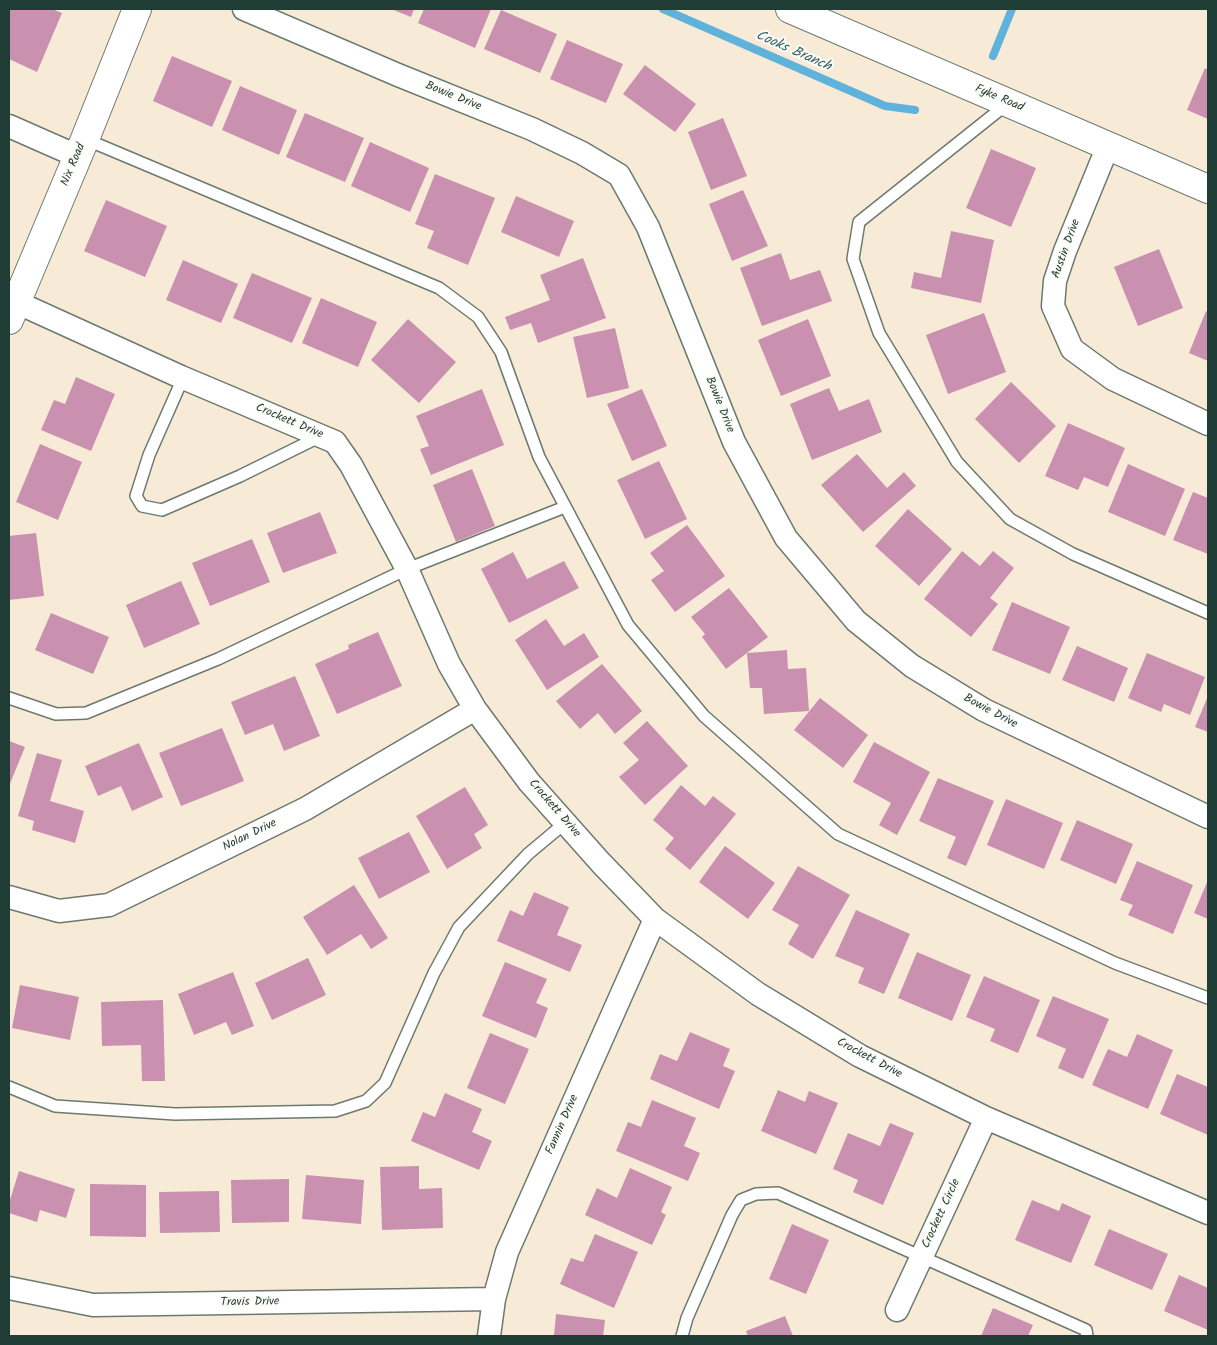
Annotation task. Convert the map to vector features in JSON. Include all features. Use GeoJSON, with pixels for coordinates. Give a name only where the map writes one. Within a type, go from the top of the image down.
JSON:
{"type":"FeatureCollection","features":[{"type":"Feature","properties":{"kind":"street","name":"Nix Road"},"geometry":{"type":"LineString","coordinates":[[11,314],[137,9]]}},
{"type":"Feature","properties":{"kind":"street","name":"Bowie Drive"},"geometry":{"type":"LineString","coordinates":[[244,9],[398,75],[532,129],[582,153],[619,175],[648,227],[734,442],[786,538],[856,621],[912,666],[984,710],[1208,817]]}},
{"type":"Feature","properties":{"kind":"street","name":"Fyke Road"},"geometry":{"type":"LineString","coordinates":[[790,9],[1208,189]]}},
{"type":"Feature","properties":{"kind":"street"},"geometry":{"type":"LineString","coordinates":[[9,126],[81,148]]}},
{"type":"Feature","properties":{"kind":"street","name":"Austin Drive"},"geometry":{"type":"LineString","coordinates":[[1108,146],[1057,273],[1054,306],[1072,348],[1113,379],[1208,424]]}},
{"type":"Feature","properties":{"kind":"street","name":"Crockett Drive"},"geometry":{"type":"LineString","coordinates":[[11,314],[183,378],[335,442],[351,465],[407,569],[449,664],[475,709],[529,782],[655,919],[758,994],[860,1056],[986,1118],[1208,1213]]}},
{"type":"Feature","properties":{"kind":"street","name":"Nolan Drive"},"geometry":{"type":"LineString","coordinates":[[9,897],[59,911],[109,904],[305,809],[475,709]]}},
{"type":"Feature","properties":{"kind":"street","name":"Fannin Drive"},"geometry":{"type":"LineString","coordinates":[[489,1336],[494,1299],[507,1252],[655,919]]}},
{"type":"Feature","properties":{"kind":"street","name":"Crockett Circle"},"geometry":{"type":"LineString","coordinates":[[897,1310],[986,1118]]}},
{"type":"Feature","properties":{"kind":"street","name":"Travis Drive"},"geometry":{"type":"LineString","coordinates":[[9,1288],[93,1305],[494,1299]]}},
{"type":"Feature","properties":{"kind":"lane"},"geometry":{"type":"LineString","coordinates":[[1008,103],[859,222],[853,259],[879,333],[957,462],[1010,520],[1073,554],[1208,613]]}},
{"type":"Feature","properties":{"kind":"lane"},"geometry":{"type":"LineString","coordinates":[[81,148],[439,288],[478,317],[501,352],[538,457],[628,625],[704,716],[838,834],[1115,963],[1208,998]]}},
{"type":"Feature","properties":{"kind":"lane"},"geometry":{"type":"LineString","coordinates":[[183,378],[149,455],[136,496],[142,506],[162,510],[240,476],[321,436]]}},
{"type":"Feature","properties":{"kind":"lane"},"geometry":{"type":"LineString","coordinates":[[9,698],[56,714],[86,713],[218,659],[407,569],[565,507]]}},
{"type":"Feature","properties":{"kind":"lane"},"geometry":{"type":"LineString","coordinates":[[9,1087],[55,1106],[175,1114],[335,1111],[366,1101],[385,1083],[434,973],[458,927],[528,854],[565,822]]}},
{"type":"Feature","properties":{"kind":"lane"},"geometry":{"type":"LineString","coordinates":[[682,1336],[687,1318],[732,1214],[742,1200],[756,1194],[778,1193],[1086,1330],[1087,1336]]}},
{"type":"Feature","properties":{"kind":"building"},"geometry":{"type":"Polygon","coordinates":[[[9,9],[52,9],[62,13],[37,72],[9,59],[9,9]]]}},
{"type":"Feature","properties":{"kind":"building"},"geometry":{"type":"Polygon","coordinates":[[[391,9],[414,9],[411,17],[391,9]]]}},
{"type":"Feature","properties":{"kind":"building"},"geometry":{"type":"Polygon","coordinates":[[[424,9],[491,9],[475,48],[418,23],[424,9]]]}},
{"type":"Feature","properties":{"kind":"building"},"geometry":{"type":"Polygon","coordinates":[[[501,10],[557,34],[540,73],[484,49],[501,10]]]}},
{"type":"Feature","properties":{"kind":"building"},"geometry":{"type":"Polygon","coordinates":[[[567,40],[623,64],[606,103],[550,79],[567,40]]]}},
{"type":"Feature","properties":{"kind":"building"},"geometry":{"type":"Polygon","coordinates":[[[172,56],[232,81],[212,127],[153,101],[172,56]]]}},
{"type":"Feature","properties":{"kind":"building"},"geometry":{"type":"Polygon","coordinates":[[[645,65],[696,104],[675,132],[623,94],[645,65]]]}},
{"type":"Feature","properties":{"kind":"building"},"geometry":{"type":"Polygon","coordinates":[[[1205,68],[1208,70],[1208,119],[1187,110],[1205,68]]]}},
{"type":"Feature","properties":{"kind":"building"},"geometry":{"type":"Polygon","coordinates":[[[240,86],[297,110],[279,155],[222,130],[240,86]]]}},
{"type":"Feature","properties":{"kind":"building"},"geometry":{"type":"Polygon","coordinates":[[[305,113],[364,138],[345,182],[286,157],[305,113]]]}},
{"type":"Feature","properties":{"kind":"building"},"geometry":{"type":"Polygon","coordinates":[[[723,118],[747,176],[711,190],[688,132],[723,118]]]}},
{"type":"Feature","properties":{"kind":"building"},"geometry":{"type":"Polygon","coordinates":[[[370,142],[429,168],[410,212],[351,186],[370,142]]]}},
{"type":"Feature","properties":{"kind":"building"},"geometry":{"type":"Polygon","coordinates":[[[991,149],[1036,168],[1011,227],[966,208],[991,149]]]}},
{"type":"Feature","properties":{"kind":"building"},"geometry":{"type":"Polygon","coordinates":[[[435,174],[495,198],[468,265],[427,248],[434,231],[415,224],[435,174]]]}},
{"type":"Feature","properties":{"kind":"building"},"geometry":{"type":"Polygon","coordinates":[[[743,190],[768,246],[732,261],[709,204],[743,190]]]}},
{"type":"Feature","properties":{"kind":"building"},"geometry":{"type":"Polygon","coordinates":[[[516,196],[574,221],[559,257],[501,232],[516,196]]]}},
{"type":"Feature","properties":{"kind":"building"},"geometry":{"type":"Polygon","coordinates":[[[106,200],[167,226],[145,277],[84,251],[106,200]]]}},
{"type":"Feature","properties":{"kind":"building"},"geometry":{"type":"Polygon","coordinates":[[[951,231],[994,240],[981,303],[911,288],[914,272],[941,278],[951,231]]]}},
{"type":"Feature","properties":{"kind":"building"},"geometry":{"type":"Polygon","coordinates":[[[1159,249],[1183,308],[1138,326],[1114,267],[1159,249]]]}},
{"type":"Feature","properties":{"kind":"building"},"geometry":{"type":"Polygon","coordinates":[[[781,253],[790,280],[820,270],[832,301],[762,326],[740,268],[781,253]]]}},
{"type":"Feature","properties":{"kind":"building"},"geometry":{"type":"Polygon","coordinates":[[[583,258],[606,318],[538,343],[531,323],[510,330],[505,317],[550,300],[540,275],[583,258]]]}},
{"type":"Feature","properties":{"kind":"building"},"geometry":{"type":"Polygon","coordinates":[[[183,260],[238,284],[221,323],[166,300],[183,260]]]}},
{"type":"Feature","properties":{"kind":"building"},"geometry":{"type":"Polygon","coordinates":[[[252,273],[312,298],[292,343],[233,318],[252,273]]]}},
{"type":"Feature","properties":{"kind":"building"},"geometry":{"type":"Polygon","coordinates":[[[321,298],[377,322],[358,367],[302,343],[321,298]]]}},
{"type":"Feature","properties":{"kind":"building"},"geometry":{"type":"Polygon","coordinates":[[[1206,311],[1208,312],[1208,361],[1189,353],[1206,311]]]}},
{"type":"Feature","properties":{"kind":"building"},"geometry":{"type":"Polygon","coordinates":[[[984,313],[1006,372],[948,394],[926,335],[984,313]]]}},
{"type":"Feature","properties":{"kind":"building"},"geometry":{"type":"Polygon","coordinates":[[[408,319],[456,362],[419,403],[371,360],[408,319]]]}},
{"type":"Feature","properties":{"kind":"building"},"geometry":{"type":"Polygon","coordinates":[[[808,319],[831,376],[781,396],[758,340],[808,319]]]}},
{"type":"Feature","properties":{"kind":"building"},"geometry":{"type":"Polygon","coordinates":[[[615,328],[629,388],[587,398],[573,337],[615,328]]]}},
{"type":"Feature","properties":{"kind":"building"},"geometry":{"type":"Polygon","coordinates":[[[76,377],[115,394],[91,451],[41,430],[54,400],[65,404],[76,377]]]}},
{"type":"Feature","properties":{"kind":"building"},"geometry":{"type":"Polygon","coordinates":[[[1011,382],[1056,426],[1019,463],[975,419],[1011,382]]]}},
{"type":"Feature","properties":{"kind":"building"},"geometry":{"type":"Polygon","coordinates":[[[829,388],[839,411],[869,399],[882,432],[812,460],[790,404],[829,388]]]}},
{"type":"Feature","properties":{"kind":"building"},"geometry":{"type":"Polygon","coordinates":[[[482,389],[504,445],[431,475],[420,449],[429,446],[416,416],[482,389]]]}},
{"type":"Feature","properties":{"kind":"building"},"geometry":{"type":"Polygon","coordinates":[[[642,389],[667,446],[632,461],[607,404],[642,389]]]}},
{"type":"Feature","properties":{"kind":"building"},"geometry":{"type":"Polygon","coordinates":[[[1068,423],[1125,448],[1108,487],[1084,477],[1078,490],[1045,476],[1068,423]]]}},
{"type":"Feature","properties":{"kind":"building"},"geometry":{"type":"Polygon","coordinates":[[[40,444],[82,462],[58,520],[16,502],[40,444]]]}},
{"type":"Feature","properties":{"kind":"building"},"geometry":{"type":"Polygon","coordinates":[[[857,454],[887,488],[904,472],[916,486],[863,532],[821,485],[857,454]]]}},
{"type":"Feature","properties":{"kind":"building"},"geometry":{"type":"Polygon","coordinates":[[[659,461],[687,519],[645,539],[617,480],[659,461]]]}},
{"type":"Feature","properties":{"kind":"building"},"geometry":{"type":"Polygon","coordinates":[[[1128,464],[1185,489],[1165,536],[1108,512],[1128,464]]]}},
{"type":"Feature","properties":{"kind":"building"},"geometry":{"type":"Polygon","coordinates":[[[472,469],[495,526],[456,542],[433,485],[472,469]]]}},
{"type":"Feature","properties":{"kind":"building"},"geometry":{"type":"Polygon","coordinates":[[[1193,492],[1208,498],[1208,554],[1173,540],[1193,492]]]}},
{"type":"Feature","properties":{"kind":"building"},"geometry":{"type":"Polygon","coordinates":[[[908,509],[952,549],[919,586],[875,546],[908,509]]]}},
{"type":"Feature","properties":{"kind":"building"},"geometry":{"type":"Polygon","coordinates":[[[320,512],[337,553],[283,573],[267,533],[320,512]]]}},
{"type":"Feature","properties":{"kind":"building"},"geometry":{"type":"Polygon","coordinates":[[[687,525],[725,576],[675,612],[651,580],[664,571],[650,553],[687,525]]]}},
{"type":"Feature","properties":{"kind":"building"},"geometry":{"type":"Polygon","coordinates":[[[36,533],[44,596],[9,600],[9,536],[36,533]]]}},
{"type":"Feature","properties":{"kind":"building"},"geometry":{"type":"Polygon","coordinates":[[[252,539],[270,582],[210,606],[192,563],[252,539]]]}},
{"type":"Feature","properties":{"kind":"building"},"geometry":{"type":"Polygon","coordinates":[[[962,551],[980,566],[993,551],[1014,568],[990,598],[998,604],[971,637],[924,599],[962,551]]]}},
{"type":"Feature","properties":{"kind":"building"},"geometry":{"type":"Polygon","coordinates":[[[513,552],[527,579],[564,561],[579,588],[509,623],[481,569],[513,552]]]}},
{"type":"Feature","properties":{"kind":"building"},"geometry":{"type":"Polygon","coordinates":[[[181,581],[200,624],[144,648],[126,605],[181,581]]]}},
{"type":"Feature","properties":{"kind":"building"},"geometry":{"type":"Polygon","coordinates":[[[729,588],[768,637],[726,669],[702,637],[705,634],[691,617],[729,588]]]}},
{"type":"Feature","properties":{"kind":"building"},"geometry":{"type":"Polygon","coordinates":[[[1012,602],[1070,627],[1050,674],[992,650],[1012,602]]]}},
{"type":"Feature","properties":{"kind":"building"},"geometry":{"type":"Polygon","coordinates":[[[51,613],[109,637],[93,674],[35,650],[51,613]]]}},
{"type":"Feature","properties":{"kind":"building"},"geometry":{"type":"Polygon","coordinates":[[[546,619],[564,646],[584,633],[599,657],[547,690],[515,640],[546,619]]]}},
{"type":"Feature","properties":{"kind":"building"},"geometry":{"type":"Polygon","coordinates":[[[378,632],[402,686],[337,714],[315,664],[349,649],[348,645],[378,632]]]}},
{"type":"Feature","properties":{"kind":"building"},"geometry":{"type":"Polygon","coordinates":[[[1077,646],[1128,668],[1114,702],[1062,680],[1077,646]]]}},
{"type":"Feature","properties":{"kind":"building"},"geometry":{"type":"Polygon","coordinates":[[[787,650],[788,669],[806,668],[809,711],[764,714],[762,688],[750,688],[747,653],[787,650]]]}},
{"type":"Feature","properties":{"kind":"building"},"geometry":{"type":"Polygon","coordinates":[[[1147,653],[1205,677],[1190,715],[1164,704],[1161,712],[1128,698],[1147,653]]]}},
{"type":"Feature","properties":{"kind":"building"},"geometry":{"type":"Polygon","coordinates":[[[602,664],[642,711],[615,734],[598,713],[580,729],[556,701],[602,664]]]}},
{"type":"Feature","properties":{"kind":"building"},"geometry":{"type":"Polygon","coordinates":[[[295,676],[320,736],[284,751],[273,724],[245,735],[231,702],[295,676]]]}},
{"type":"Feature","properties":{"kind":"building"},"geometry":{"type":"Polygon","coordinates":[[[1208,696],[1208,732],[1195,727],[1208,696]]]}},
{"type":"Feature","properties":{"kind":"building"},"geometry":{"type":"Polygon","coordinates":[[[820,698],[868,735],[843,768],[794,730],[820,698]]]}},
{"type":"Feature","properties":{"kind":"building"},"geometry":{"type":"Polygon","coordinates":[[[647,721],[688,766],[645,805],[619,777],[639,760],[623,743],[647,721]]]}},
{"type":"Feature","properties":{"kind":"building"},"geometry":{"type":"Polygon","coordinates":[[[222,728],[244,781],[181,806],[159,753],[222,728]]]}},
{"type":"Feature","properties":{"kind":"building"},"geometry":{"type":"Polygon","coordinates":[[[9,741],[25,747],[9,786],[9,741]]]}},
{"type":"Feature","properties":{"kind":"building"},"geometry":{"type":"Polygon","coordinates":[[[874,742],[930,772],[897,835],[879,825],[891,803],[853,782],[874,742]]]}},
{"type":"Feature","properties":{"kind":"building"},"geometry":{"type":"Polygon","coordinates":[[[139,743],[163,797],[132,811],[121,786],[98,796],[85,766],[139,743]]]}},
{"type":"Feature","properties":{"kind":"building"},"geometry":{"type":"Polygon","coordinates":[[[37,753],[62,760],[50,801],[84,811],[75,843],[32,830],[34,821],[18,816],[37,753]]]}},
{"type":"Feature","properties":{"kind":"building"},"geometry":{"type":"Polygon","coordinates":[[[938,778],[994,801],[966,866],[947,858],[956,837],[919,821],[938,778]]]}},
{"type":"Feature","properties":{"kind":"building"},"geometry":{"type":"Polygon","coordinates":[[[681,785],[705,806],[713,796],[736,814],[690,870],[665,849],[674,838],[653,820],[681,785]]]}},
{"type":"Feature","properties":{"kind":"building"},"geometry":{"type":"Polygon","coordinates":[[[465,787],[488,825],[474,834],[482,848],[447,869],[416,816],[465,787]]]}},
{"type":"Feature","properties":{"kind":"building"},"geometry":{"type":"Polygon","coordinates":[[[1006,799],[1063,823],[1044,869],[987,845],[1006,799]]]}},
{"type":"Feature","properties":{"kind":"building"},"geometry":{"type":"Polygon","coordinates":[[[1077,820],[1133,844],[1116,884],[1060,860],[1077,820]]]}},
{"type":"Feature","properties":{"kind":"building"},"geometry":{"type":"Polygon","coordinates":[[[409,832],[430,872],[379,899],[358,858],[409,832]]]}},
{"type":"Feature","properties":{"kind":"building"},"geometry":{"type":"Polygon","coordinates":[[[725,846],[775,883],[748,919],[699,882],[725,846]]]}},
{"type":"Feature","properties":{"kind":"building"},"geometry":{"type":"Polygon","coordinates":[[[1137,861],[1193,885],[1173,934],[1128,915],[1133,905],[1120,900],[1137,861]]]}},
{"type":"Feature","properties":{"kind":"building"},"geometry":{"type":"Polygon","coordinates":[[[798,866],[850,895],[813,959],[788,944],[799,925],[772,910],[798,866]]]}},
{"type":"Feature","properties":{"kind":"building"},"geometry":{"type":"Polygon","coordinates":[[[1208,880],[1208,919],[1194,913],[1208,880]]]}},
{"type":"Feature","properties":{"kind":"building"},"geometry":{"type":"Polygon","coordinates":[[[354,885],[388,938],[371,949],[361,934],[327,955],[303,917],[354,885]]]}},
{"type":"Feature","properties":{"kind":"building"},"geometry":{"type":"Polygon","coordinates":[[[534,892],[569,907],[557,935],[582,945],[570,972],[497,941],[510,910],[523,916],[534,892]]]}},
{"type":"Feature","properties":{"kind":"building"},"geometry":{"type":"Polygon","coordinates":[[[856,910],[910,934],[884,994],[858,983],[864,968],[835,956],[856,910]]]}},
{"type":"Feature","properties":{"kind":"building"},"geometry":{"type":"Polygon","coordinates":[[[917,952],[971,975],[952,1021],[898,998],[917,952]]]}},
{"type":"Feature","properties":{"kind":"building"},"geometry":{"type":"Polygon","coordinates":[[[308,958],[326,995],[272,1020],[255,983],[308,958]]]}},
{"type":"Feature","properties":{"kind":"building"},"geometry":{"type":"Polygon","coordinates":[[[505,962],[547,979],[536,1003],[548,1008],[536,1038],[482,1016],[505,962]]]}},
{"type":"Feature","properties":{"kind":"building"},"geometry":{"type":"Polygon","coordinates":[[[233,972],[254,1026],[232,1035],[226,1022],[194,1035],[178,994],[233,972]]]}},
{"type":"Feature","properties":{"kind":"building"},"geometry":{"type":"Polygon","coordinates":[[[984,976],[1040,1000],[1018,1053],[990,1041],[995,1029],[966,1017],[984,976]]]}},
{"type":"Feature","properties":{"kind":"building"},"geometry":{"type":"Polygon","coordinates":[[[20,985],[79,997],[70,1040],[12,1028],[20,985]]]}},
{"type":"Feature","properties":{"kind":"building"},"geometry":{"type":"Polygon","coordinates":[[[1053,996],[1109,1019],[1083,1079],[1058,1068],[1066,1049],[1036,1036],[1053,996]]]}},
{"type":"Feature","properties":{"kind":"building"},"geometry":{"type":"Polygon","coordinates":[[[163,1000],[165,1081],[142,1081],[141,1045],[102,1046],[101,1002],[163,1000]]]}},
{"type":"Feature","properties":{"kind":"building"},"geometry":{"type":"Polygon","coordinates":[[[690,1032],[730,1049],[723,1066],[735,1071],[719,1109],[650,1079],[660,1054],[677,1061],[690,1032]]]}},
{"type":"Feature","properties":{"kind":"building"},"geometry":{"type":"Polygon","coordinates":[[[490,1033],[529,1049],[505,1104],[467,1088],[490,1033]]]}},
{"type":"Feature","properties":{"kind":"building"},"geometry":{"type":"Polygon","coordinates":[[[1137,1034],[1173,1050],[1148,1109],[1092,1085],[1108,1049],[1127,1057],[1137,1034]]]}},
{"type":"Feature","properties":{"kind":"building"},"geometry":{"type":"Polygon","coordinates":[[[1177,1074],[1208,1087],[1208,1135],[1160,1114],[1177,1074]]]}},
{"type":"Feature","properties":{"kind":"building"},"geometry":{"type":"Polygon","coordinates":[[[778,1090],[805,1102],[809,1091],[838,1103],[816,1154],[761,1131],[778,1090]]]}},
{"type":"Feature","properties":{"kind":"building"},"geometry":{"type":"Polygon","coordinates":[[[445,1093],[482,1109],[472,1132],[492,1141],[479,1170],[411,1141],[423,1112],[435,1117],[445,1093]]]}},
{"type":"Feature","properties":{"kind":"building"},"geometry":{"type":"Polygon","coordinates":[[[652,1100],[696,1118],[684,1146],[700,1153],[688,1181],[616,1151],[628,1122],[641,1127],[652,1100]]]}},
{"type":"Feature","properties":{"kind":"building"},"geometry":{"type":"Polygon","coordinates":[[[890,1123],[914,1133],[883,1205],[853,1192],[858,1180],[833,1169],[848,1133],[880,1146],[890,1123]]]}},
{"type":"Feature","properties":{"kind":"building"},"geometry":{"type":"Polygon","coordinates":[[[419,1166],[419,1189],[442,1188],[443,1228],[382,1230],[380,1167],[419,1166]]]}},
{"type":"Feature","properties":{"kind":"building"},"geometry":{"type":"Polygon","coordinates":[[[630,1168],[672,1187],[661,1212],[666,1215],[652,1245],[585,1215],[597,1188],[617,1198],[630,1168]]]}},
{"type":"Feature","properties":{"kind":"building"},"geometry":{"type":"Polygon","coordinates":[[[19,1171],[75,1189],[66,1218],[40,1210],[37,1222],[9,1213],[9,1203],[19,1171]]]}},
{"type":"Feature","properties":{"kind":"building"},"geometry":{"type":"Polygon","coordinates":[[[306,1175],[364,1180],[361,1224],[302,1219],[306,1175]]]}},
{"type":"Feature","properties":{"kind":"building"},"geometry":{"type":"Polygon","coordinates":[[[289,1179],[289,1222],[232,1223],[231,1180],[289,1179]]]}},
{"type":"Feature","properties":{"kind":"building"},"geometry":{"type":"Polygon","coordinates":[[[90,1184],[146,1185],[146,1237],[90,1236],[90,1184]]]}},
{"type":"Feature","properties":{"kind":"building"},"geometry":{"type":"Polygon","coordinates":[[[219,1191],[220,1232],[160,1233],[159,1192],[219,1191]]]}},
{"type":"Feature","properties":{"kind":"building"},"geometry":{"type":"Polygon","coordinates":[[[1032,1200],[1059,1211],[1062,1203],[1091,1216],[1071,1263],[1015,1240],[1032,1200]]]}},
{"type":"Feature","properties":{"kind":"building"},"geometry":{"type":"Polygon","coordinates":[[[792,1224],[829,1240],[806,1294],[769,1279],[792,1224]]]}},
{"type":"Feature","properties":{"kind":"building"},"geometry":{"type":"Polygon","coordinates":[[[1109,1229],[1168,1254],[1152,1290],[1094,1265],[1109,1229]]]}},
{"type":"Feature","properties":{"kind":"building"},"geometry":{"type":"Polygon","coordinates":[[[595,1234],[638,1252],[614,1308],[560,1284],[571,1258],[583,1262],[595,1234]]]}},
{"type":"Feature","properties":{"kind":"building"},"geometry":{"type":"Polygon","coordinates":[[[1179,1275],[1208,1288],[1208,1330],[1164,1311],[1179,1275]]]}},
{"type":"Feature","properties":{"kind":"building"},"geometry":{"type":"Polygon","coordinates":[[[993,1308],[1033,1325],[1028,1336],[981,1336],[993,1308]]]}},
{"type":"Feature","properties":{"kind":"building"},"geometry":{"type":"Polygon","coordinates":[[[556,1314],[605,1320],[603,1336],[554,1336],[556,1314]]]}},
{"type":"Feature","properties":{"kind":"building"},"geometry":{"type":"Polygon","coordinates":[[[785,1316],[793,1336],[748,1336],[746,1331],[785,1316]]]}},
{"type":"Feature","properties":{"kind":"waterway","name":"Cooks Branch"},"geometry":{"type":"LineString","coordinates":[[663,9],[885,106],[915,110]]}},
{"type":"Feature","properties":{"kind":"waterway","name":"Cooks Branch"},"geometry":{"type":"LineString","coordinates":[[993,56],[1012,9]]}}]}
